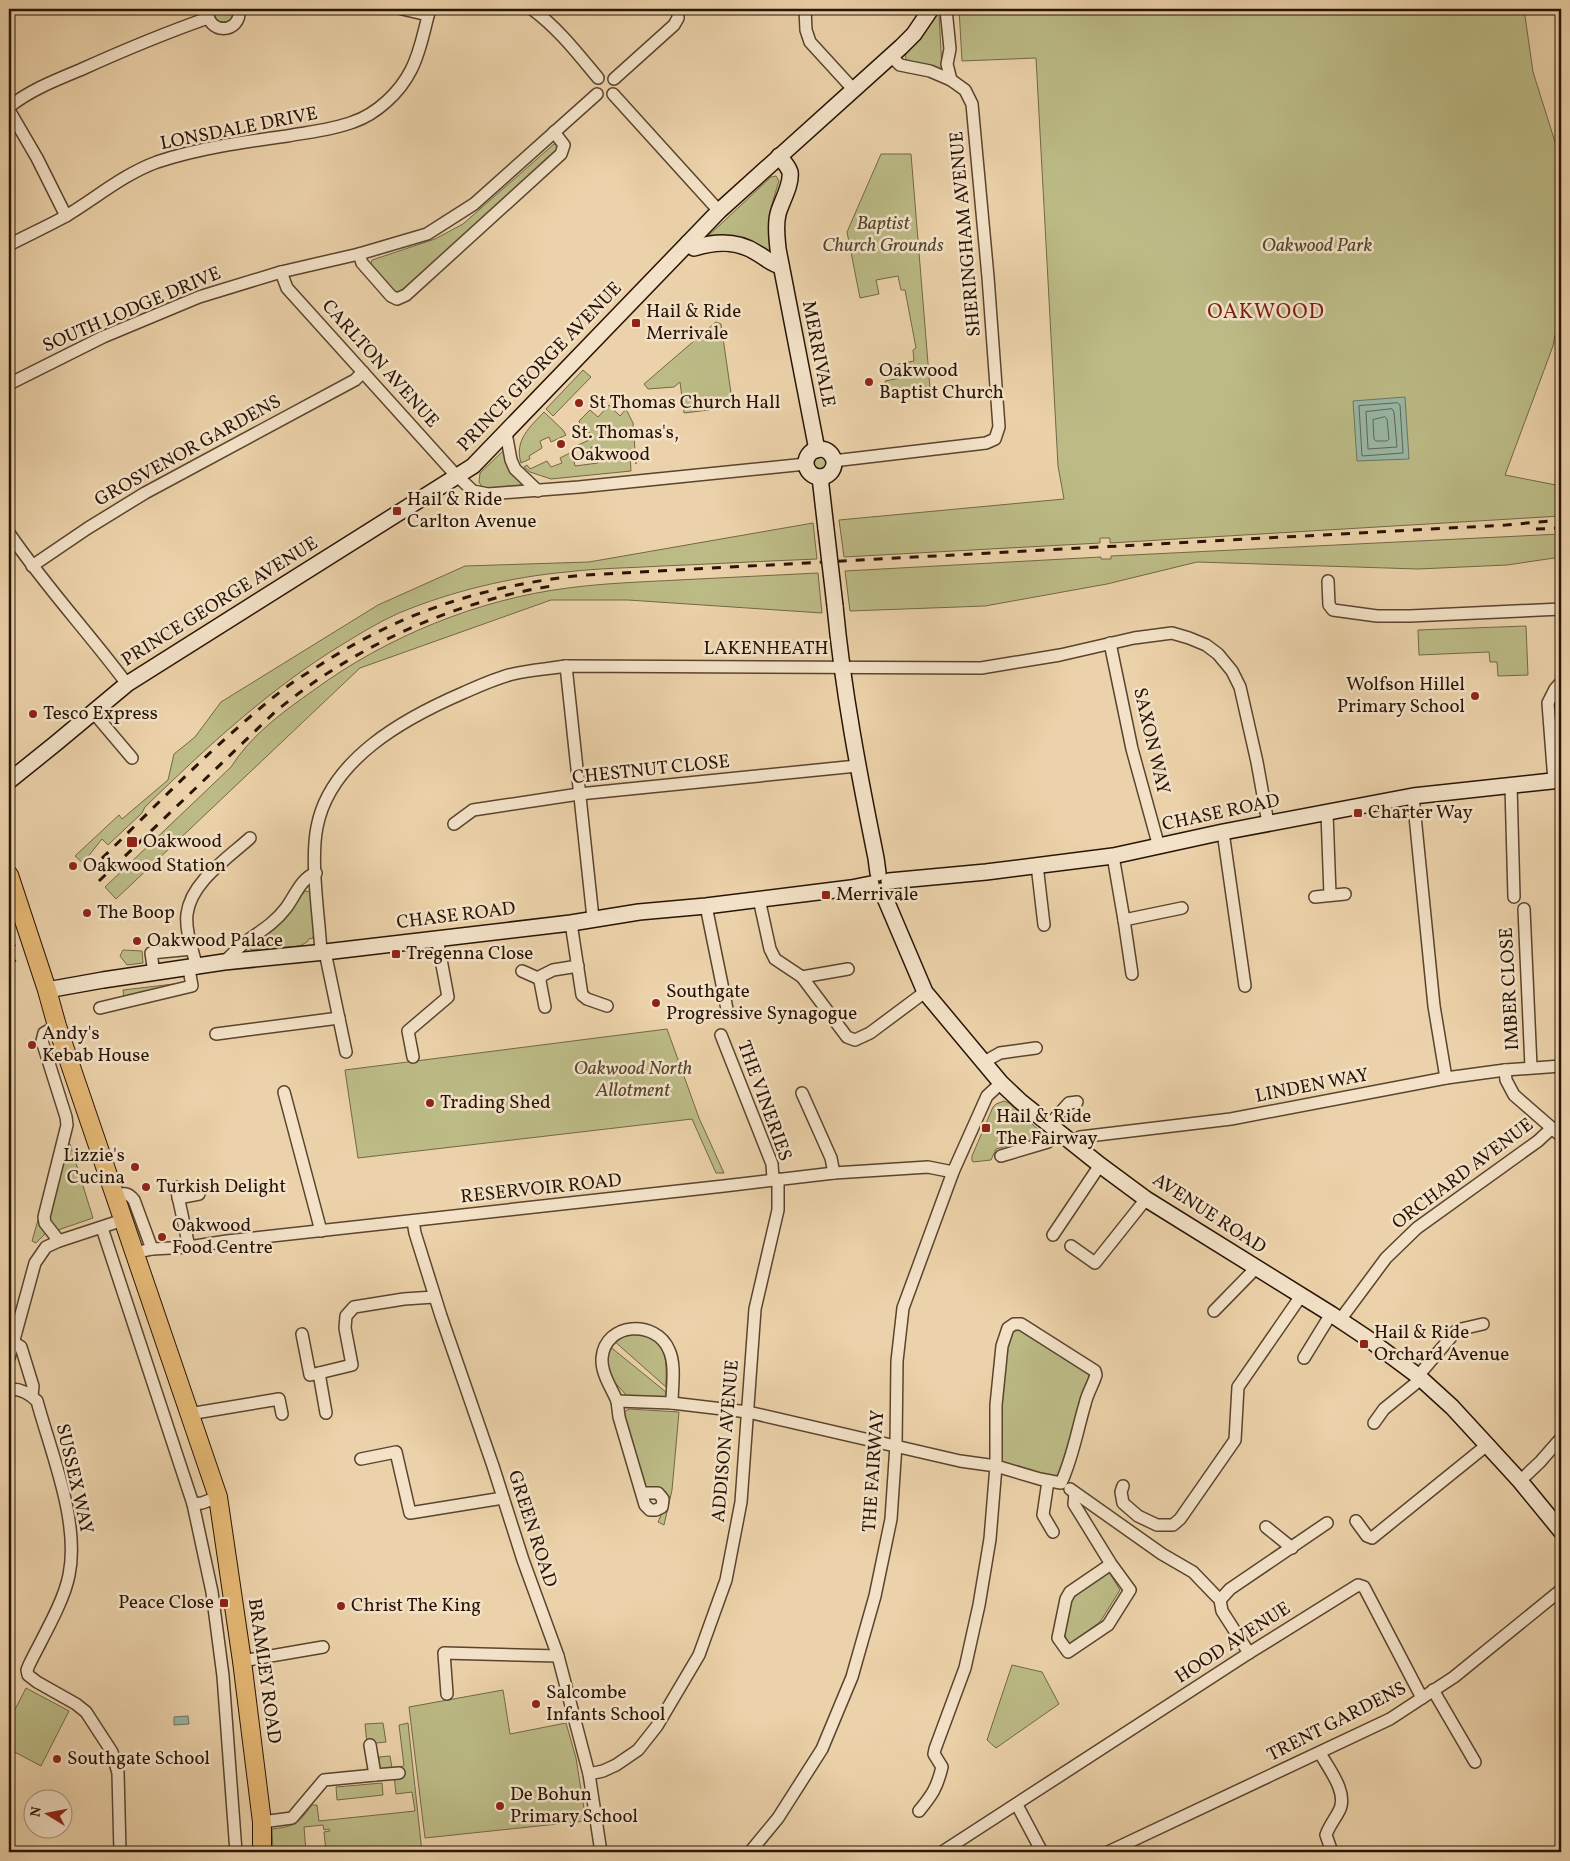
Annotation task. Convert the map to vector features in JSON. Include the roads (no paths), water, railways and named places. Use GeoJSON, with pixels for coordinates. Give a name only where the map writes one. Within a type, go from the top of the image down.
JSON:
{"type":"FeatureCollection","features":[{"type":"Feature","properties":{"kind":"main road","name":"BRAMLEY ROAD"},"geometry":{"type":"LineString","coordinates":[[9,875],[47,990],[50,1030],[123,1220],[218,1497],[243,1668],[262,1822],[262,1852]]}},
{"type":"Feature","properties":{"kind":"street"},"geometry":{"type":"LineString","coordinates":[[66,216],[9,108],[32,91],[208,13],[214,25],[218,28],[228,28],[238,19],[240,9]]}},
{"type":"Feature","properties":{"kind":"street"},"geometry":{"type":"LineString","coordinates":[[402,9],[429,12]]}},
{"type":"Feature","properties":{"kind":"street"},"geometry":{"type":"LineString","coordinates":[[532,9],[560,35],[598,78]]}},
{"type":"Feature","properties":{"kind":"street"},"geometry":{"type":"LineString","coordinates":[[614,79],[674,25],[678,18],[678,9]]}},
{"type":"Feature","properties":{"kind":"street"},"geometry":{"type":"LineString","coordinates":[[805,9],[806,30],[810,42],[853,89]]}},
{"type":"Feature","properties":{"kind":"street","name":"PRINCE GEORGE AVENUE"},"geometry":{"type":"LineString","coordinates":[[9,781],[127,684],[458,477],[479,461],[719,211],[892,56],[914,34],[930,9]]}},
{"type":"Feature","properties":{"kind":"street"},"geometry":{"type":"LineString","coordinates":[[946,9],[950,49],[947,64],[952,80]]}},
{"type":"Feature","properties":{"kind":"street","name":"LONSDALE DRIVE"},"geometry":{"type":"LineString","coordinates":[[9,245],[66,216],[124,178],[156,163],[188,153],[233,144],[327,130],[355,122],[376,109],[403,83],[417,56],[429,12]]}},
{"type":"Feature","properties":{"kind":"street","name":"SHERINGHAM AVENUE"},"geometry":{"type":"LineString","coordinates":[[833,461],[986,442],[995,438],[999,427],[973,108],[965,90],[952,80],[930,71],[900,65],[892,56]]}},
{"type":"Feature","properties":{"kind":"street"},"geometry":{"type":"LineString","coordinates":[[598,78],[607,76],[614,79]]}},
{"type":"Feature","properties":{"kind":"street"},"geometry":{"type":"LineString","coordinates":[[598,78],[595,86],[597,94],[606,97],[613,94],[616,87],[614,79]]}},
{"type":"Feature","properties":{"kind":"street","name":"SOUTH LODGE DRIVE"},"geometry":{"type":"LineString","coordinates":[[9,384],[103,337],[199,297],[281,272],[359,254],[427,234],[474,204],[597,94]]}},
{"type":"Feature","properties":{"kind":"street"},"geometry":{"type":"LineString","coordinates":[[613,94],[719,211]]}},
{"type":"Feature","properties":{"kind":"street"},"geometry":{"type":"LineString","coordinates":[[359,254],[362,263],[391,296],[397,299],[406,295],[561,154],[564,146],[554,132]]}},
{"type":"Feature","properties":{"kind":"street","name":"MERRIVALE"},"geometry":{"type":"LineString","coordinates":[[779,156],[790,173],[776,228],[781,266],[817,450]]}},
{"type":"Feature","properties":{"kind":"street"},"geometry":{"type":"LineString","coordinates":[[688,243],[694,248],[721,242],[734,243],[752,250],[772,264],[781,266]]}},
{"type":"Feature","properties":{"kind":"street","name":"CARLTON AVENUE"},"geometry":{"type":"LineString","coordinates":[[281,272],[287,288],[458,477]]}},
{"type":"Feature","properties":{"kind":"street","name":"GROSVENOR GARDENS"},"geometry":{"type":"LineString","coordinates":[[32,566],[145,492],[355,380],[363,372]]}},
{"type":"Feature","properties":{"kind":"street"},"geometry":{"type":"LineString","coordinates":[[506,433],[511,460],[515,469],[538,491]]}},
{"type":"Feature","properties":{"kind":"street"},"geometry":{"type":"LineString","coordinates":[[817,450],[828,452],[833,461],[830,472],[820,477],[812,474],[806,464],[809,455],[817,450]]}},
{"type":"Feature","properties":{"kind":"street"},"geometry":{"type":"LineString","coordinates":[[458,477],[473,491],[480,493],[538,491],[806,464]]}},
{"type":"Feature","properties":{"kind":"street"},"geometry":{"type":"LineString","coordinates":[[820,477],[841,667],[857,766],[880,882]]}},
{"type":"Feature","properties":{"kind":"street"},"geometry":{"type":"LineString","coordinates":[[9,534],[32,566],[127,684]]}},
{"type":"Feature","properties":{"kind":"street"},"geometry":{"type":"LineString","coordinates":[[1328,581],[1329,605],[1334,610],[1360,614],[1410,616],[1561,609]]}},
{"type":"Feature","properties":{"kind":"street","name":"LAKENHEATH"},"geometry":{"type":"LineString","coordinates":[[346,1052],[340,1018],[323,952],[314,845],[317,826],[330,790],[344,772],[369,748],[397,727],[434,706],[512,674],[566,666],[981,668],[1060,655],[1141,636],[1172,633],[1206,645],[1218,654],[1232,671],[1240,687],[1257,762],[1268,823]]}},
{"type":"Feature","properties":{"kind":"street","name":"SAXON WAY"},"geometry":{"type":"LineString","coordinates":[[1110,644],[1132,749],[1159,847]]}},
{"type":"Feature","properties":{"kind":"street"},"geometry":{"type":"LineString","coordinates":[[566,666],[578,794],[593,918]]}},
{"type":"Feature","properties":{"kind":"street"},"geometry":{"type":"LineString","coordinates":[[1558,781],[1548,703],[1561,682]]}},
{"type":"Feature","properties":{"kind":"street"},"geometry":{"type":"LineString","coordinates":[[94,712],[132,758]]}},
{"type":"Feature","properties":{"kind":"street","name":"CHESTNUT CLOSE"},"geometry":{"type":"LineString","coordinates":[[454,824],[473,810],[578,794],[857,766]]}},
{"type":"Feature","properties":{"kind":"street","name":"CHASE ROAD"},"geometry":{"type":"LineString","coordinates":[[47,990],[61,986],[224,962],[706,906],[851,888],[880,882],[1114,856],[1223,832],[1413,796],[1558,781]]}},
{"type":"Feature","properties":{"kind":"street"},"geometry":{"type":"LineString","coordinates":[[1511,786],[1514,897]]}},
{"type":"Feature","properties":{"kind":"street"},"geometry":{"type":"LineString","coordinates":[[1413,796],[1434,1006],[1446,1078]]}},
{"type":"Feature","properties":{"kind":"street"},"geometry":{"type":"LineString","coordinates":[[1327,813],[1330,896]]}},
{"type":"Feature","properties":{"kind":"street"},"geometry":{"type":"LineString","coordinates":[[1223,832],[1244,986]]}},
{"type":"Feature","properties":{"kind":"street"},"geometry":{"type":"LineString","coordinates":[[100,1008],[192,986],[192,949],[187,914],[195,892],[202,882],[250,838]]}},
{"type":"Feature","properties":{"kind":"street"},"geometry":{"type":"LineString","coordinates":[[1114,856],[1132,974]]}},
{"type":"Feature","properties":{"kind":"street"},"geometry":{"type":"LineString","coordinates":[[1037,865],[1044,925]]}},
{"type":"Feature","properties":{"kind":"street"},"geometry":{"type":"LineString","coordinates":[[224,962],[238,948],[274,922],[286,909],[304,880],[309,875],[316,873]]}},
{"type":"Feature","properties":{"kind":"street","name":"AVENUE ROAD"},"geometry":{"type":"LineString","coordinates":[[880,882],[925,992],[1001,1083],[1053,1128],[1146,1199],[1336,1317],[1420,1377],[1452,1407],[1520,1481],[1561,1531]]}},
{"type":"Feature","properties":{"kind":"street"},"geometry":{"type":"LineString","coordinates":[[1316,897],[1345,894]]}},
{"type":"Feature","properties":{"kind":"street"},"geometry":{"type":"LineString","coordinates":[[759,899],[770,949],[775,959],[802,977],[847,1037],[855,1040],[870,1033],[925,992]]}},
{"type":"Feature","properties":{"kind":"street"},"geometry":{"type":"LineString","coordinates":[[706,906],[727,1009]]}},
{"type":"Feature","properties":{"kind":"street"},"geometry":{"type":"LineString","coordinates":[[1124,920],[1182,908]]}},
{"type":"Feature","properties":{"kind":"street","name":"IMBER CLOSE"},"geometry":{"type":"LineString","coordinates":[[1524,909],[1531,1068]]}},
{"type":"Feature","properties":{"kind":"street"},"geometry":{"type":"LineString","coordinates":[[571,922],[582,995],[587,999],[608,1006]]}},
{"type":"Feature","properties":{"kind":"street"},"geometry":{"type":"LineString","coordinates":[[412,1057],[408,1031],[448,996],[436,938]]}},
{"type":"Feature","properties":{"kind":"street"},"geometry":{"type":"LineString","coordinates":[[154,973],[152,953],[192,949]]}},
{"type":"Feature","properties":{"kind":"street"},"geometry":{"type":"LineString","coordinates":[[540,978],[553,970],[578,966]]}},
{"type":"Feature","properties":{"kind":"street"},"geometry":{"type":"LineString","coordinates":[[802,977],[848,969]]}},
{"type":"Feature","properties":{"kind":"street"},"geometry":{"type":"LineString","coordinates":[[522,971],[540,978]]}},
{"type":"Feature","properties":{"kind":"street"},"geometry":{"type":"LineString","coordinates":[[540,978],[545,1007]]}},
{"type":"Feature","properties":{"kind":"street"},"geometry":{"type":"LineString","coordinates":[[216,1034],[340,1018]]}},
{"type":"Feature","properties":{"kind":"street","name":"BRAMLEY ROAD"},"geometry":{"type":"LineString","coordinates":[[50,1030],[42,1041],[67,1125],[44,1223],[59,1241]]}},
{"type":"Feature","properties":{"kind":"street","name":"THE VINERIES"},"geometry":{"type":"LineString","coordinates":[[720,1035],[772,1164],[776,1179]]}},
{"type":"Feature","properties":{"kind":"street"},"geometry":{"type":"LineString","coordinates":[[984,1062],[1000,1053],[1036,1048]]}},
{"type":"Feature","properties":{"kind":"street","name":"LINDEN WAY"},"geometry":{"type":"LineString","coordinates":[[1073,1144],[1080,1137],[1231,1119],[1446,1078],[1505,1070],[1561,1066]]}},
{"type":"Feature","properties":{"kind":"street"},"geometry":{"type":"LineString","coordinates":[[1505,1070],[1506,1080],[1514,1095],[1561,1136]]}},
{"type":"Feature","properties":{"kind":"street","name":"THE FAIRWAY"},"geometry":{"type":"LineString","coordinates":[[750,1852],[778,1818],[822,1749],[852,1677],[875,1596],[890,1519],[896,1445],[897,1362],[903,1308],[953,1172],[987,1096],[1001,1083]]}},
{"type":"Feature","properties":{"kind":"street"},"geometry":{"type":"LineString","coordinates":[[284,1092],[322,1231]]}},
{"type":"Feature","properties":{"kind":"street"},"geometry":{"type":"LineString","coordinates":[[802,1093],[830,1158],[834,1173]]}},
{"type":"Feature","properties":{"kind":"street"},"geometry":{"type":"LineString","coordinates":[[1001,1156],[1048,1142],[1053,1128],[1069,1103],[1077,1102]]}},
{"type":"Feature","properties":{"kind":"street","name":"ORCHARD AVENUE"},"geometry":{"type":"LineString","coordinates":[[1304,1358],[1386,1258],[1417,1228],[1538,1141],[1552,1128]]}},
{"type":"Feature","properties":{"kind":"street"},"geometry":{"type":"LineString","coordinates":[[1053,1235],[1100,1165]]}},
{"type":"Feature","properties":{"kind":"street","name":"RESERVOIR ROAD"},"geometry":{"type":"LineString","coordinates":[[134,1252],[834,1173],[928,1167],[953,1172]]}},
{"type":"Feature","properties":{"kind":"street","name":"ADDISON AVENUE"},"geometry":{"type":"LineString","coordinates":[[589,1774],[616,1765],[638,1750],[657,1726],[699,1655],[728,1570],[741,1502],[755,1309],[778,1210],[776,1179]]}},
{"type":"Feature","properties":{"kind":"street"},"geometry":{"type":"LineString","coordinates":[[114,1195],[125,1193],[134,1200],[152,1249]]}},
{"type":"Feature","properties":{"kind":"street"},"geometry":{"type":"LineString","coordinates":[[188,1247],[177,1193],[199,1194]]}},
{"type":"Feature","properties":{"kind":"street"},"geometry":{"type":"LineString","coordinates":[[1071,1246],[1095,1263],[1146,1199]]}},
{"type":"Feature","properties":{"kind":"street"},"geometry":{"type":"LineString","coordinates":[[9,1358],[35,1263],[40,1254],[46,1247],[59,1241],[123,1220]]}},
{"type":"Feature","properties":{"kind":"street","name":"GREEN ROAD"},"geometry":{"type":"LineString","coordinates":[[413,1221],[434,1297],[493,1466],[523,1560],[558,1656],[589,1774],[601,1852]]}},
{"type":"Feature","properties":{"kind":"street"},"geometry":{"type":"LineString","coordinates":[[102,1228],[193,1504],[212,1592],[223,1676],[236,1852]]}},
{"type":"Feature","properties":{"kind":"street"},"geometry":{"type":"LineString","coordinates":[[1214,1312],[1256,1268]]}},
{"type":"Feature","properties":{"kind":"street"},"geometry":{"type":"LineString","coordinates":[[1123,1486],[1121,1492],[1123,1503],[1138,1516],[1157,1525],[1172,1525],[1176,1522],[1234,1440],[1238,1387],[1276,1335],[1301,1296]]}},
{"type":"Feature","properties":{"kind":"street"},"geometry":{"type":"LineString","coordinates":[[302,1334],[310,1375],[352,1365],[345,1328],[346,1316],[354,1307],[404,1299],[434,1297]]}},
{"type":"Feature","properties":{"kind":"street"},"geometry":{"type":"LineString","coordinates":[[919,1811],[935,1791],[940,1778],[942,1767],[934,1754],[935,1749],[965,1668],[979,1606],[990,1539],[996,1466],[996,1405],[1002,1346],[1008,1328],[1014,1324],[1021,1324],[1095,1371],[1096,1375],[1085,1402],[1068,1468],[1061,1483]]}},
{"type":"Feature","properties":{"kind":"street"},"geometry":{"type":"LineString","coordinates":[[1374,1423],[1384,1409],[1420,1377],[1457,1330],[1483,1324]]}},
{"type":"Feature","properties":{"kind":"street"},"geometry":{"type":"LineString","coordinates":[[643,1493],[619,1417],[617,1401],[604,1372],[602,1359],[604,1347],[617,1333],[634,1328],[651,1332],[665,1343],[670,1351],[673,1365],[672,1404]]}},
{"type":"Feature","properties":{"kind":"street","name":"SUSSEX WAY"},"geometry":{"type":"LineString","coordinates":[[13,1342],[21,1347],[33,1386],[32,1396],[37,1401],[62,1491],[70,1524],[72,1542],[69,1577],[64,1592],[27,1670],[28,1675],[86,1712],[112,1752],[118,1773],[120,1852]]}},
{"type":"Feature","properties":{"kind":"street"},"geometry":{"type":"LineString","coordinates":[[319,1373],[326,1413]]}},
{"type":"Feature","properties":{"kind":"street"},"geometry":{"type":"LineString","coordinates":[[9,1389],[22,1390],[32,1396]]}},
{"type":"Feature","properties":{"kind":"street"},"geometry":{"type":"LineString","coordinates":[[189,1414],[280,1399],[282,1414]]}},
{"type":"Feature","properties":{"kind":"street"},"geometry":{"type":"LineString","coordinates":[[617,1401],[672,1404],[748,1412],[960,1461],[996,1466],[1061,1483],[1162,1554],[1193,1572],[1217,1597]]}},
{"type":"Feature","properties":{"kind":"street"},"geometry":{"type":"LineString","coordinates":[[1520,1481],[1561,1438]]}},
{"type":"Feature","properties":{"kind":"street"},"geometry":{"type":"LineString","coordinates":[[1356,1521],[1367,1536],[1372,1538],[1487,1445]]}},
{"type":"Feature","properties":{"kind":"street"},"geometry":{"type":"LineString","coordinates":[[361,1458],[396,1452],[410,1513],[502,1498]]}},
{"type":"Feature","properties":{"kind":"street"},"geometry":{"type":"LineString","coordinates":[[1048,1481],[1043,1515],[1053,1532]]}},
{"type":"Feature","properties":{"kind":"street"},"geometry":{"type":"LineString","coordinates":[[1075,1493],[1074,1504],[1111,1564],[1130,1590],[1108,1625],[1068,1652],[1058,1638],[1066,1599],[1070,1592],[1111,1564]]}},
{"type":"Feature","properties":{"kind":"street"},"geometry":{"type":"LineString","coordinates":[[193,1504],[218,1497]]}},
{"type":"Feature","properties":{"kind":"street"},"geometry":{"type":"LineString","coordinates":[[1249,1653],[1222,1611],[1220,1600],[1230,1589],[1326,1523]]}},
{"type":"Feature","properties":{"kind":"street"},"geometry":{"type":"LineString","coordinates":[[1266,1527],[1292,1548]]}},
{"type":"Feature","properties":{"kind":"street","name":"HOOD AVENUE"},"geometry":{"type":"LineString","coordinates":[[942,1852],[1249,1653],[1358,1585],[1364,1587],[1422,1698]]}},
{"type":"Feature","properties":{"kind":"street","name":"TRENT GARDENS"},"geometry":{"type":"LineString","coordinates":[[1108,1852],[1390,1719],[1454,1677],[1561,1590]]}},
{"type":"Feature","properties":{"kind":"street"},"geometry":{"type":"LineString","coordinates":[[223,1676],[243,1668],[323,1647]]}},
{"type":"Feature","properties":{"kind":"street"},"geometry":{"type":"LineString","coordinates":[[447,1694],[444,1653],[558,1656]]}},
{"type":"Feature","properties":{"kind":"street"},"geometry":{"type":"LineString","coordinates":[[1433,1690],[1475,1762]]}},
{"type":"Feature","properties":{"kind":"street"},"geometry":{"type":"LineString","coordinates":[[370,1745],[374,1775]]}},
{"type":"Feature","properties":{"kind":"street"},"geometry":{"type":"LineString","coordinates":[[1320,1752],[1338,1787],[1341,1798],[1340,1811],[1326,1835],[1332,1852]]}},
{"type":"Feature","properties":{"kind":"street"},"geometry":{"type":"LineString","coordinates":[[262,1822],[292,1818],[324,1780],[399,1773]]}},
{"type":"Feature","properties":{"kind":"street"},"geometry":{"type":"LineString","coordinates":[[1017,1805],[1042,1852]]}},
{"type":"Feature","properties":{"kind":"water"},"geometry":{"type":"Polygon","coordinates":[[[1405,397],[1409,459],[1357,461],[1353,401],[1405,397]]]}},
{"type":"Feature","properties":{"kind":"water"},"geometry":{"type":"Polygon","coordinates":[[[188,1716],[189,1724],[174,1725],[174,1717],[188,1716]]]}},
{"type":"Feature","properties":{"kind":"railway"},"geometry":{"type":"LineString","coordinates":[[89,871],[206,756],[292,683],[361,640],[391,625],[422,612],[484,592],[549,579],[584,575],[1506,525],[1561,520]]}},
{"type":"Feature","properties":{"kind":"railway"},"geometry":{"type":"LineString","coordinates":[[1536,529],[1561,528]]}},
{"type":"Feature","properties":{"kind":"railway"},"geometry":{"type":"LineString","coordinates":[[99,881],[275,712],[338,666],[408,629],[444,614],[520,592],[558,585]]}},
{"type":"Feature","properties":{"kind":"railway"},"geometry":{"type":"LineString","coordinates":[[9,951],[16,943]]}},
{"type":"Feature","properties":{"kind":"railway"},"geometry":{"type":"LineString","coordinates":[[9,966],[20,955]]}},
{"type":"Feature","properties":{"kind":"place","name":"Hail & Ride Merrivale"},"geometry":{"type":"Point","coordinates":[636,323]}},
{"type":"Feature","properties":{"kind":"place","name":"Oakwood Baptist Church"},"geometry":{"type":"Point","coordinates":[869,382]}},
{"type":"Feature","properties":{"kind":"place","name":"St Thomas Church Hall"},"geometry":{"type":"Point","coordinates":[579,403]}},
{"type":"Feature","properties":{"kind":"place","name":"St. Thomas's, Oakwood"},"geometry":{"type":"Point","coordinates":[561,444]}},
{"type":"Feature","properties":{"kind":"place","name":"Hail & Ride Carlton Avenue"},"geometry":{"type":"Point","coordinates":[397,511]}},
{"type":"Feature","properties":{"kind":"place","name":"Wolfson Hillel Primary School"},"geometry":{"type":"Point","coordinates":[1475,696]}},
{"type":"Feature","properties":{"kind":"place","name":"Tesco Express"},"geometry":{"type":"Point","coordinates":[33,714]}},
{"type":"Feature","properties":{"kind":"place","name":"Charter Way"},"geometry":{"type":"Point","coordinates":[1358,813]}},
{"type":"Feature","properties":{"kind":"place","name":"Oakwood"},"geometry":{"type":"Point","coordinates":[132,842]}},
{"type":"Feature","properties":{"kind":"place","name":"Oakwood Station"},"geometry":{"type":"Point","coordinates":[73,866]}},
{"type":"Feature","properties":{"kind":"place","name":"Merrivale"},"geometry":{"type":"Point","coordinates":[826,895]}},
{"type":"Feature","properties":{"kind":"place","name":"The Boop"},"geometry":{"type":"Point","coordinates":[87,913]}},
{"type":"Feature","properties":{"kind":"place","name":"Oakwood Palace"},"geometry":{"type":"Point","coordinates":[137,941]}},
{"type":"Feature","properties":{"kind":"place","name":"Tregenna Close"},"geometry":{"type":"Point","coordinates":[396,954]}},
{"type":"Feature","properties":{"kind":"place","name":"Southgate Progressive Synagogue"},"geometry":{"type":"Point","coordinates":[656,1003]}},
{"type":"Feature","properties":{"kind":"place","name":"Andy's Kebab House"},"geometry":{"type":"Point","coordinates":[32,1045]}},
{"type":"Feature","properties":{"kind":"place","name":"Trading Shed"},"geometry":{"type":"Point","coordinates":[430,1103]}},
{"type":"Feature","properties":{"kind":"place","name":"Hail & Ride The Fairway"},"geometry":{"type":"Point","coordinates":[986,1128]}},
{"type":"Feature","properties":{"kind":"place","name":"Lizzie's Cucina"},"geometry":{"type":"Point","coordinates":[135,1167]}},
{"type":"Feature","properties":{"kind":"place","name":"Turkish Delight"},"geometry":{"type":"Point","coordinates":[146,1187]}},
{"type":"Feature","properties":{"kind":"place","name":"Oakwood Food Centre"},"geometry":{"type":"Point","coordinates":[162,1237]}},
{"type":"Feature","properties":{"kind":"place","name":"Hail & Ride Orchard Avenue"},"geometry":{"type":"Point","coordinates":[1364,1344]}},
{"type":"Feature","properties":{"kind":"place","name":"Peace Close"},"geometry":{"type":"Point","coordinates":[224,1603]}},
{"type":"Feature","properties":{"kind":"place","name":"Christ The King"},"geometry":{"type":"Point","coordinates":[341,1606]}},
{"type":"Feature","properties":{"kind":"place","name":"Salcombe Infants School"},"geometry":{"type":"Point","coordinates":[536,1704]}},
{"type":"Feature","properties":{"kind":"place","name":"Southgate School"},"geometry":{"type":"Point","coordinates":[57,1759]}},
{"type":"Feature","properties":{"kind":"place","name":"De Bohun Primary School"},"geometry":{"type":"Point","coordinates":[500,1806]}},
{"type":"Feature","properties":{"kind":"district","name":"OAKWOOD"},"geometry":{"type":"Point","coordinates":[1266,312]}},
{"type":"Feature","properties":{"kind":"park label","name":"Baptist Church Grounds"},"geometry":{"type":"Point","coordinates":[883,235]}},
{"type":"Feature","properties":{"kind":"park label","name":"Oakwood Park"},"geometry":{"type":"Point","coordinates":[1317,246]}},
{"type":"Feature","properties":{"kind":"park label","name":"Oakwood North Allotment"},"geometry":{"type":"Point","coordinates":[633,1080]}}]}
